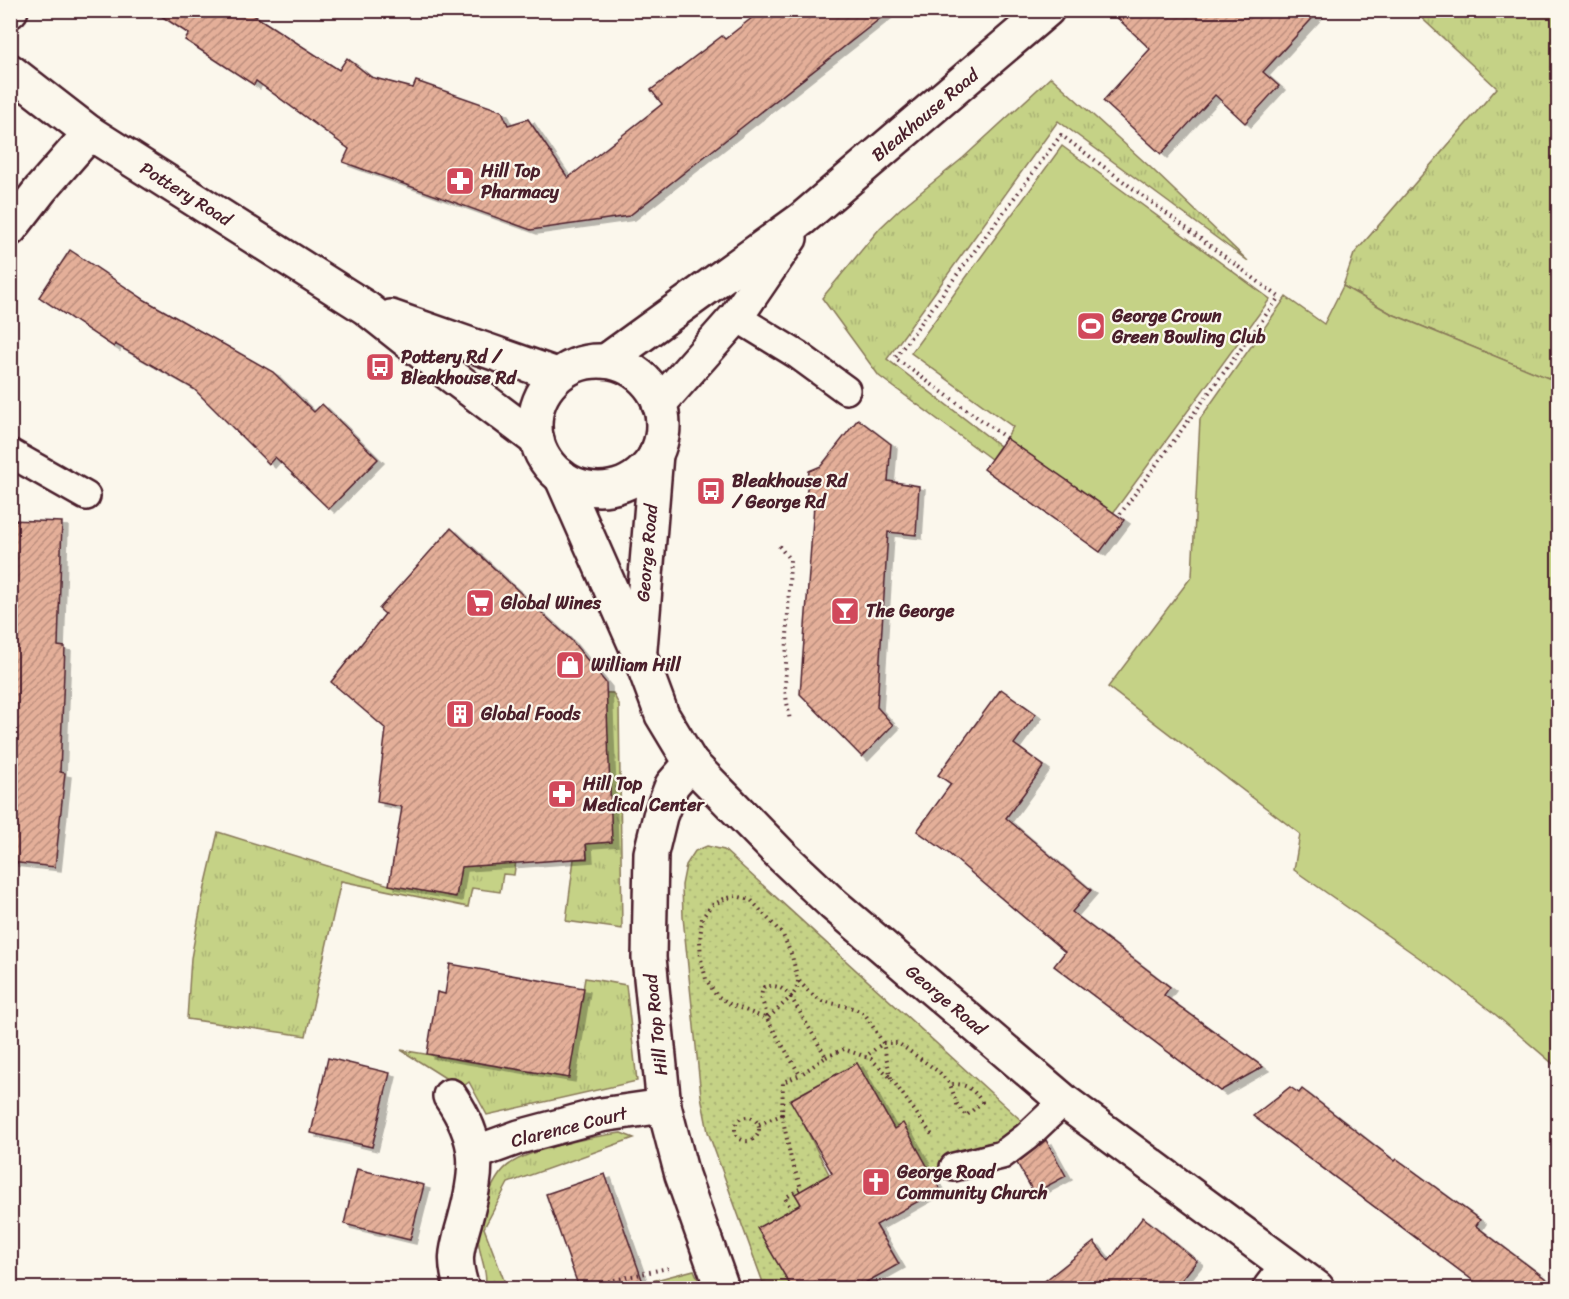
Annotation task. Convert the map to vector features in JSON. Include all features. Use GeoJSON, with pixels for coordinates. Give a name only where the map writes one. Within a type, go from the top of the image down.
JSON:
{"type":"FeatureCollection","features":[{"type":"Feature","properties":{"kind":"street","name":"Bleakhouse Road"},"geometry":{"type":"LineString","coordinates":[[606,361],[802,219],[1047,10]]}},
{"type":"Feature","properties":{"kind":"street","name":"Pottery Road"},"geometry":{"type":"LineString","coordinates":[[10,71],[90,133],[366,308],[537,440]]}},
{"type":"Feature","properties":{"kind":"street"},"geometry":{"type":"LineString","coordinates":[[10,229],[90,133]]}},
{"type":"Feature","properties":{"kind":"street","name":"Bleakhouse Road"},"geometry":{"type":"LineString","coordinates":[[659,404],[736,317],[802,219]]}},
{"type":"Feature","properties":{"kind":"street","name":"Pottery Road"},"geometry":{"type":"LineString","coordinates":[[366,308],[558,375]]}},
{"type":"Feature","properties":{"kind":"street"},"geometry":{"type":"LineString","coordinates":[[606,361],[622,365],[642,378],[659,404],[663,430],[656,454],[640,473],[627,482],[608,488],[579,485],[561,476],[548,464],[537,440],[535,420],[540,398],[558,375],[571,367],[587,362],[606,361]]}},
{"type":"Feature","properties":{"kind":"street","name":"George Road"},"geometry":{"type":"LineString","coordinates":[[639,653],[656,454]]}},
{"type":"Feature","properties":{"kind":"street","name":"George Road"},"geometry":{"type":"LineString","coordinates":[[561,476],[639,653],[662,716],[691,763],[782,856],[833,904],[1064,1101],[1278,1277],[1317,1288]]}},
{"type":"Feature","properties":{"kind":"street","name":"Hill Top Road"},"geometry":{"type":"LineString","coordinates":[[691,763],[672,785],[660,816],[651,853],[650,958],[664,1106],[682,1175],[722,1288]]}},
{"type":"Feature","properties":{"kind":"street"},"geometry":{"type":"LineString","coordinates":[[450,1096],[462,1113],[473,1141],[476,1162],[472,1194],[456,1248],[456,1270],[462,1288]]}},
{"type":"Feature","properties":{"kind":"street","name":"Clarence Court"},"geometry":{"type":"LineString","coordinates":[[475,1153],[519,1137],[601,1115],[664,1106]]}},
{"type":"Feature","properties":{"kind":"lane"},"geometry":{"type":"LineString","coordinates":[[736,317],[798,355],[846,390]]}},
{"type":"Feature","properties":{"kind":"lane"},"geometry":{"type":"LineString","coordinates":[[10,453],[86,496]]}},
{"type":"Feature","properties":{"kind":"lane"},"geometry":{"type":"LineString","coordinates":[[954,1167],[1002,1155],[1026,1137],[1064,1101]]}},
{"type":"Feature","properties":{"kind":"path"},"geometry":{"type":"LineString","coordinates":[[1006,438],[895,358],[1061,135],[1279,297],[1118,517]]}},
{"type":"Feature","properties":{"kind":"path"},"geometry":{"type":"LineString","coordinates":[[779,546],[790,561],[785,690],[790,721]]}},
{"type":"Feature","properties":{"kind":"path"},"geometry":{"type":"LineString","coordinates":[[736,896],[751,900],[783,936],[792,957],[798,980],[797,989],[767,1019],[730,1004],[716,995],[706,979],[701,959],[702,918],[711,906],[724,899],[736,896]]}},
{"type":"Feature","properties":{"kind":"path"},"geometry":{"type":"LineString","coordinates":[[798,980],[810,993],[822,1001],[853,1008],[866,1014],[883,1043],[891,1078]]}},
{"type":"Feature","properties":{"kind":"path"},"geometry":{"type":"LineString","coordinates":[[800,1075],[767,1019],[767,1011],[761,1002],[760,994],[764,987],[772,985],[782,988],[791,997],[826,1057]]}},
{"type":"Feature","properties":{"kind":"path"},"geometry":{"type":"LineString","coordinates":[[865,1057],[883,1043],[898,1043],[939,1072],[950,1084],[957,1104],[966,1116],[982,1102],[974,1090],[962,1084],[950,1084]]}},
{"type":"Feature","properties":{"kind":"path"},"geometry":{"type":"LineString","coordinates":[[792,1209],[785,1198],[801,1188],[791,1159],[782,1115],[783,1082],[800,1075],[826,1057],[844,1049],[871,1059],[891,1078],[954,1167]]}},
{"type":"Feature","properties":{"kind":"path"},"geometry":{"type":"LineString","coordinates":[[759,1124],[782,1115]]}},
{"type":"Feature","properties":{"kind":"path"},"geometry":{"type":"LineString","coordinates":[[743,1117],[753,1118],[759,1124],[759,1131],[751,1140],[744,1142],[735,1133],[736,1123],[743,1117]]}},
{"type":"Feature","properties":{"kind":"path"},"geometry":{"type":"LineString","coordinates":[[579,1288],[710,1258]]}},
{"type":"Feature","properties":{"kind":"green space"},"geometry":{"type":"Polygon","coordinates":[[[1555,10],[1558,12],[1558,382],[1392,314],[1343,286],[1354,254],[1497,88],[1414,11],[1555,10]]]}},
{"type":"Feature","properties":{"kind":"green space"},"geometry":{"type":"Polygon","coordinates":[[[1051,77],[1150,167],[1248,261],[1058,121],[887,359],[1000,446],[991,459],[879,376],[822,298],[880,228],[963,158],[1051,77]]]}},
{"type":"Feature","properties":{"kind":"green space","name":"George Crown Green Bowling Club"},"geometry":{"type":"Polygon","coordinates":[[[1062,146],[1270,299],[1113,513],[1006,438],[1013,427],[911,353],[1062,146]]]}},
{"type":"Feature","properties":{"kind":"green space"},"geometry":{"type":"Polygon","coordinates":[[[1343,286],[1392,314],[1558,382],[1558,1068],[1451,980],[1294,870],[1300,834],[1108,687],[1192,576],[1200,419],[1286,297],[1324,324],[1343,286]]]}},
{"type":"Feature","properties":{"kind":"green space"},"geometry":{"type":"Polygon","coordinates":[[[580,692],[613,693],[619,705],[622,929],[566,921],[574,859],[587,859],[580,692]]]}},
{"type":"Feature","properties":{"kind":"green space"},"geometry":{"type":"Polygon","coordinates":[[[475,799],[518,847],[514,875],[503,874],[500,892],[472,888],[468,907],[341,881],[306,1036],[187,1019],[191,958],[218,832],[389,885],[455,897],[475,799]]]}},
{"type":"Feature","properties":{"kind":"green space"},"geometry":{"type":"Polygon","coordinates":[[[707,846],[724,850],[1024,1123],[1008,1141],[986,1148],[932,1175],[903,1124],[894,1129],[857,1063],[791,1099],[829,1174],[796,1194],[801,1204],[758,1228],[792,1288],[765,1288],[708,1132],[701,1096],[683,917],[682,885],[686,865],[695,851],[707,846]]]}},
{"type":"Feature","properties":{"kind":"green space"},"geometry":{"type":"Polygon","coordinates":[[[585,978],[626,985],[637,1081],[487,1115],[469,1082],[461,1088],[401,1050],[568,1078],[585,978]]]}},
{"type":"Feature","properties":{"kind":"green space"},"geometry":{"type":"Polygon","coordinates":[[[621,1133],[634,1138],[508,1183],[484,1228],[507,1288],[485,1288],[485,1275],[478,1241],[479,1226],[488,1196],[504,1169],[520,1158],[547,1148],[621,1133]]]}},
{"type":"Feature","properties":{"kind":"green space"},"geometry":{"type":"Polygon","coordinates":[[[694,1270],[702,1288],[645,1288],[644,1283],[694,1270]]]}},
{"type":"Feature","properties":{"kind":"building"},"geometry":{"type":"Polygon","coordinates":[[[152,10],[246,10],[339,70],[347,58],[371,77],[413,88],[416,81],[502,111],[508,125],[528,119],[568,178],[662,104],[651,90],[722,36],[725,39],[762,10],[891,10],[629,216],[531,230],[343,162],[349,149],[256,81],[254,85],[185,40],[189,34],[152,10]]]}},
{"type":"Feature","properties":{"kind":"building"},"geometry":{"type":"Polygon","coordinates":[[[1109,10],[1320,10],[1263,72],[1279,86],[1245,123],[1215,95],[1161,154],[1103,101],[1150,49],[1109,10]]]}},
{"type":"Feature","properties":{"kind":"building"},"geometry":{"type":"Polygon","coordinates":[[[70,250],[145,300],[273,372],[314,412],[322,404],[378,459],[329,509],[275,457],[269,464],[194,389],[115,344],[114,347],[39,297],[70,250]]]}},
{"type":"Feature","properties":{"kind":"building","name":"The George"},"geometry":{"type":"Polygon","coordinates":[[[858,419],[891,444],[888,481],[919,486],[916,535],[888,532],[877,707],[893,725],[862,757],[800,694],[814,505],[806,498],[809,471],[821,466],[858,419]]]}},
{"type":"Feature","properties":{"kind":"building"},"geometry":{"type":"Polygon","coordinates":[[[1006,438],[1124,520],[1100,552],[984,469],[1006,438]]]}},
{"type":"Feature","properties":{"kind":"building"},"geometry":{"type":"Polygon","coordinates":[[[10,520],[62,522],[58,646],[65,647],[60,772],[65,773],[55,867],[10,862],[10,520]]]}},
{"type":"Feature","properties":{"kind":"building","name":"Global Foods"},"geometry":{"type":"Polygon","coordinates":[[[451,528],[572,641],[606,683],[612,842],[586,844],[587,858],[461,867],[456,897],[389,885],[402,807],[377,802],[386,729],[331,682],[385,614],[379,609],[451,528]]]}},
{"type":"Feature","properties":{"kind":"building"},"geometry":{"type":"Polygon","coordinates":[[[1001,689],[1036,714],[1014,744],[1044,766],[1006,818],[1091,890],[1072,912],[1170,987],[1164,995],[1263,1067],[1220,1091],[1054,966],[1065,952],[948,853],[917,831],[951,784],[938,775],[1001,689]]]}},
{"type":"Feature","properties":{"kind":"building"},"geometry":{"type":"Polygon","coordinates":[[[450,964],[584,988],[569,1078],[427,1054],[437,992],[445,994],[450,964]]]}},
{"type":"Feature","properties":{"kind":"building"},"geometry":{"type":"Polygon","coordinates":[[[328,1058],[390,1073],[372,1147],[311,1133],[328,1058]]]}},
{"type":"Feature","properties":{"kind":"building","name":"George Road Community Church"},"geometry":{"type":"Polygon","coordinates":[[[857,1063],[894,1129],[903,1123],[940,1189],[876,1225],[899,1264],[856,1288],[792,1288],[757,1228],[801,1204],[795,1194],[832,1173],[790,1100],[857,1063]]]}},
{"type":"Feature","properties":{"kind":"building"},"geometry":{"type":"Polygon","coordinates":[[[1290,1087],[1299,1093],[1302,1089],[1395,1161],[1397,1159],[1480,1220],[1476,1226],[1558,1288],[1483,1288],[1253,1116],[1290,1087]]]}},
{"type":"Feature","properties":{"kind":"building"},"geometry":{"type":"Polygon","coordinates":[[[1046,1140],[1066,1176],[1034,1193],[1017,1163],[1046,1140]]]}},
{"type":"Feature","properties":{"kind":"building"},"geometry":{"type":"Polygon","coordinates":[[[357,1169],[424,1185],[410,1240],[344,1224],[357,1169]]]}},
{"type":"Feature","properties":{"kind":"building"},"geometry":{"type":"Polygon","coordinates":[[[605,1174],[645,1288],[579,1288],[546,1194],[605,1174]]]}},
{"type":"Feature","properties":{"kind":"building"},"geometry":{"type":"Polygon","coordinates":[[[1143,1217],[1197,1261],[1175,1288],[1036,1288],[1094,1242],[1109,1261],[1143,1217]]]}},
{"type":"Feature","properties":{"kind":"place","name":"Hill Top Pharmacy"},"geometry":{"type":"Point","coordinates":[460,181]}},
{"type":"Feature","properties":{"kind":"place","name":"George Crown Green Bowling Club"},"geometry":{"type":"Point","coordinates":[1091,326]}},
{"type":"Feature","properties":{"kind":"place","name":"Pottery Rd / Bleakhouse Rd"},"geometry":{"type":"Point","coordinates":[380,367]}},
{"type":"Feature","properties":{"kind":"place","name":"Bleakhouse Rd / George Rd"},"geometry":{"type":"Point","coordinates":[711,491]}},
{"type":"Feature","properties":{"kind":"place","name":"Global Wines"},"geometry":{"type":"Point","coordinates":[480,603]}},
{"type":"Feature","properties":{"kind":"place","name":"The George"},"geometry":{"type":"Point","coordinates":[845,611]}},
{"type":"Feature","properties":{"kind":"place","name":"William Hill"},"geometry":{"type":"Point","coordinates":[570,665]}},
{"type":"Feature","properties":{"kind":"place","name":"Global Foods"},"geometry":{"type":"Point","coordinates":[460,714]}},
{"type":"Feature","properties":{"kind":"place","name":"Hill Top Medical Center"},"geometry":{"type":"Point","coordinates":[562,794]}},
{"type":"Feature","properties":{"kind":"place","name":"George Road Community Church"},"geometry":{"type":"Point","coordinates":[876,1182]}}]}
